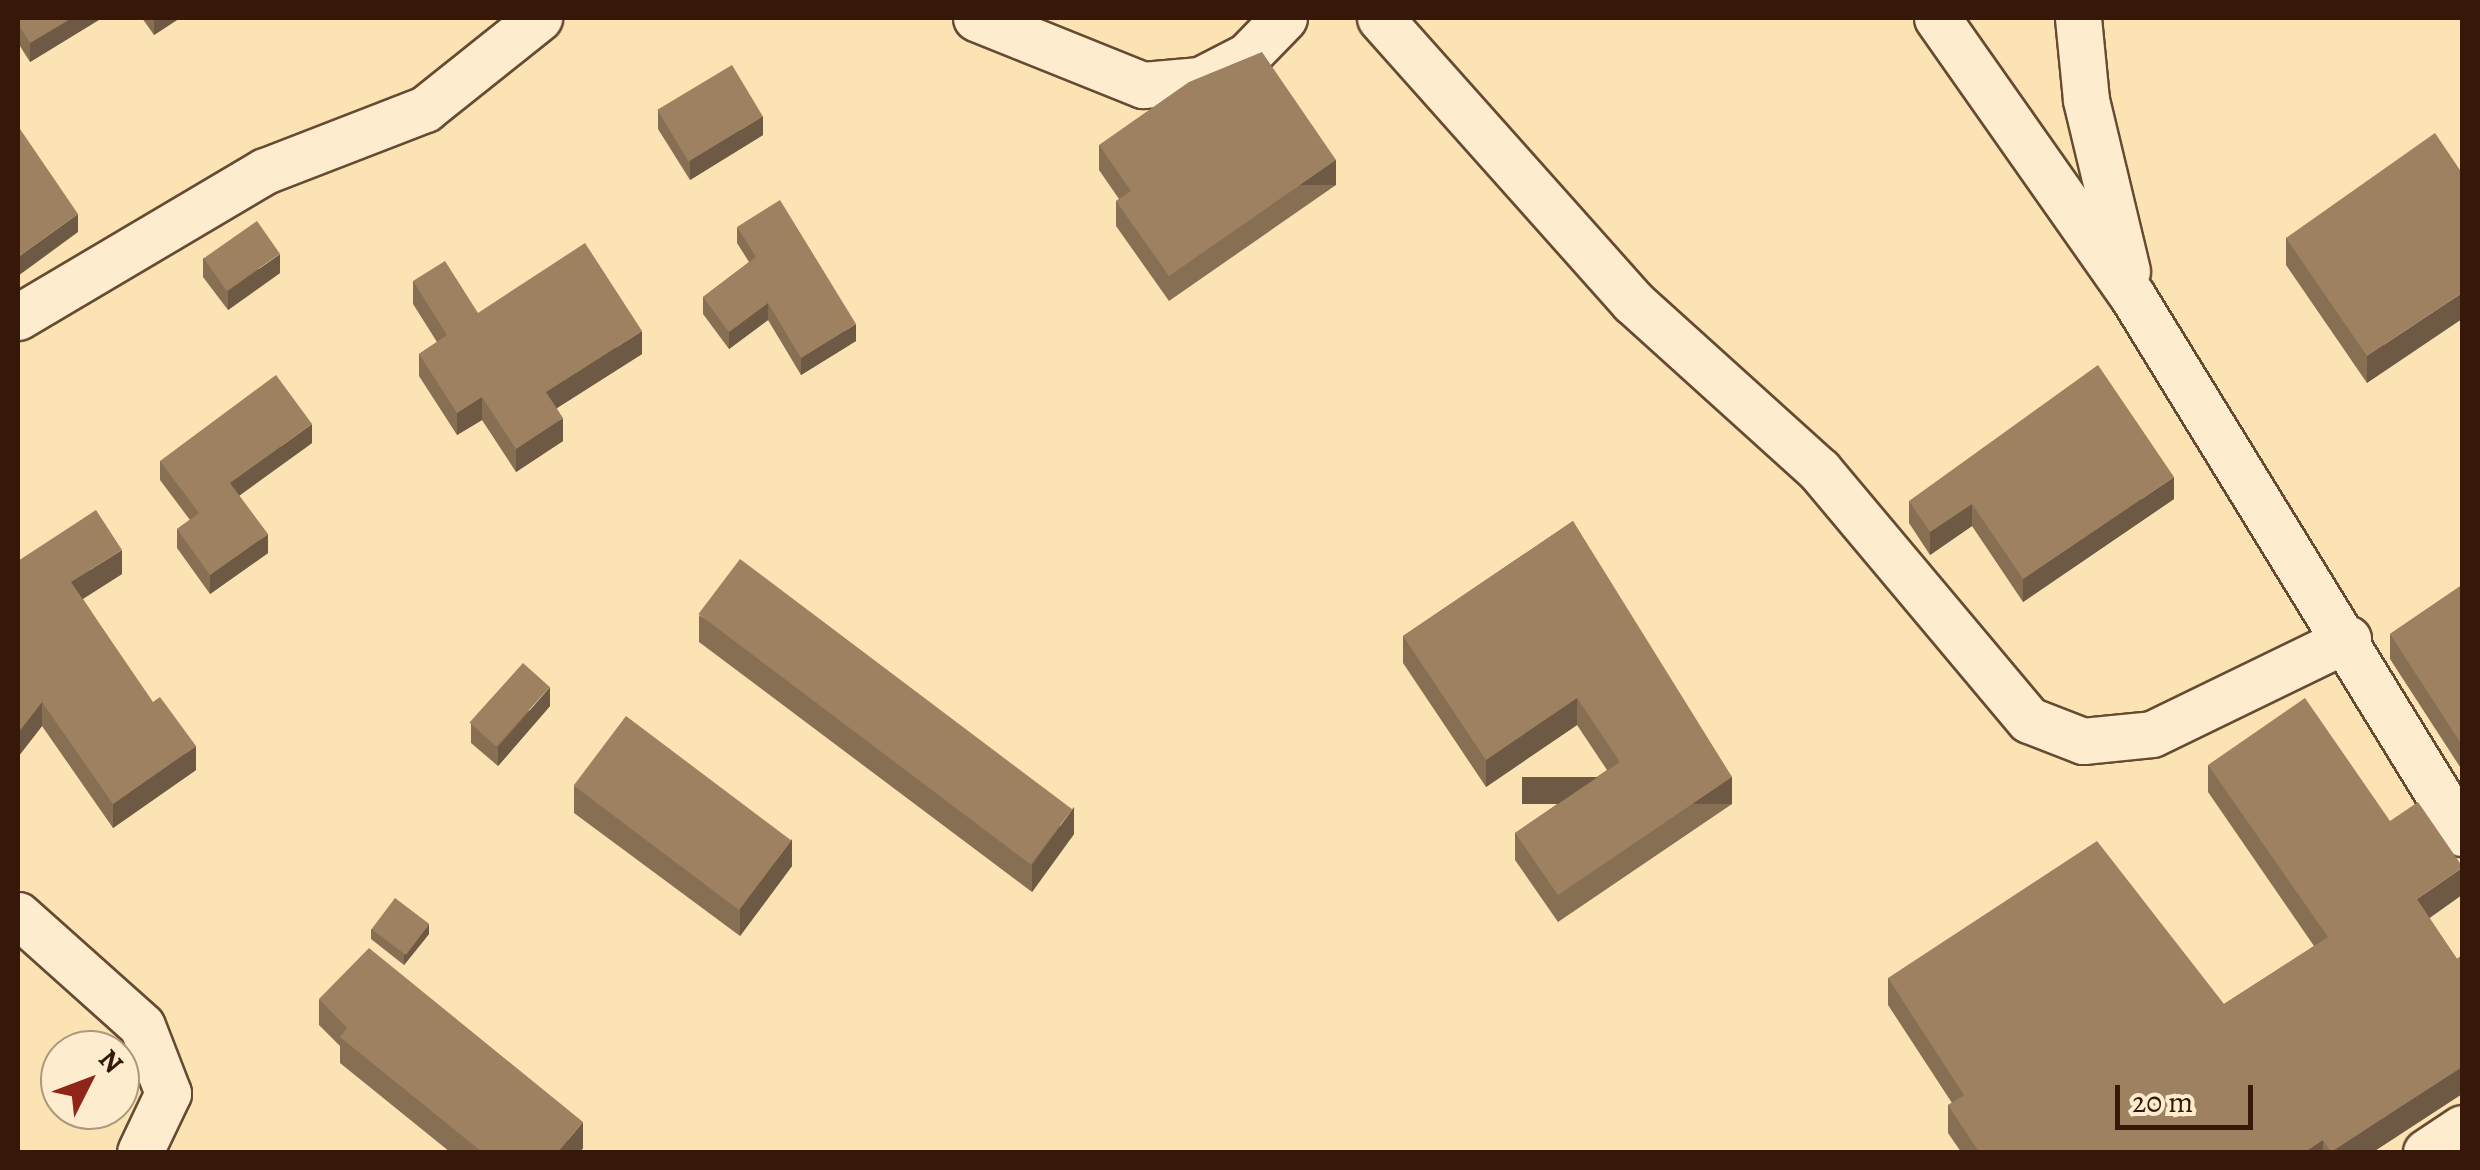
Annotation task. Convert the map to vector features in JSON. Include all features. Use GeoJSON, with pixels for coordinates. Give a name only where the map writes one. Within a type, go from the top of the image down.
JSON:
{"type":"FeatureCollection","features":[{"type":"Feature","properties":{"kind":"street"},"geometry":{"type":"LineString","coordinates":[[18,317],[265,171],[426,109],[539,18]]}},
{"type":"Feature","properties":{"kind":"street"},"geometry":{"type":"LineString","coordinates":[[976,18],[1143,86],[1200,80],[1247,56],[1284,18]]}},
{"type":"Feature","properties":{"kind":"street"},"geometry":{"type":"LineString","coordinates":[[1380,18],[1633,302],[1819,470],[2029,720],[2083,741],[2152,734],[2348,639]]}},
{"type":"Feature","properties":{"kind":"street"},"geometry":{"type":"LineString","coordinates":[[1937,18],[2133,297],[2348,639],[2462,832]]}},
{"type":"Feature","properties":{"kind":"street"},"geometry":{"type":"LineString","coordinates":[[2078,18],[2086,100],[2133,297]]}},
{"type":"Feature","properties":{"kind":"street"},"geometry":{"type":"LineString","coordinates":[[18,915],[142,1026],[168,1093],[140,1152]]}},
{"type":"Feature","properties":{"kind":"street"},"geometry":{"type":"LineString","coordinates":[[2426,1152],[2462,1128]]}},
{"type":"Feature","properties":{"kind":"building"},"geometry":{"type":"Polygon","coordinates":[[[18,18],[72,18],[30,43],[18,18]]]}},
{"type":"Feature","properties":{"kind":"building"},"geometry":{"type":"Polygon","coordinates":[[[1262,52],[1336,160],[1169,276],[1116,201],[1131,191],[1099,145],[1189,82],[1262,52]]]}},
{"type":"Feature","properties":{"kind":"building"},"geometry":{"type":"Polygon","coordinates":[[[732,65],[763,116],[688,161],[657,110],[732,65]]]}},
{"type":"Feature","properties":{"kind":"building"},"geometry":{"type":"Polygon","coordinates":[[[18,126],[78,214],[18,257],[18,126]]]}},
{"type":"Feature","properties":{"kind":"building"},"geometry":{"type":"Polygon","coordinates":[[[2435,133],[2462,173],[2462,293],[2367,356],[2286,238],[2435,133]]]}},
{"type":"Feature","properties":{"kind":"building"},"geometry":{"type":"Polygon","coordinates":[[[780,200],[856,324],[801,358],[768,303],[729,332],[703,297],[756,257],[737,227],[780,200]]]}},
{"type":"Feature","properties":{"kind":"building"},"geometry":{"type":"Polygon","coordinates":[[[257,221],[280,254],[227,291],[204,258],[257,221]]]}},
{"type":"Feature","properties":{"kind":"building"},"geometry":{"type":"Polygon","coordinates":[[[585,243],[642,331],[546,392],[563,418],[516,449],[482,397],[457,413],[419,354],[447,335],[413,281],[445,261],[478,313],[585,243]]]}},
{"type":"Feature","properties":{"kind":"building"},"geometry":{"type":"Polygon","coordinates":[[[2098,365],[2174,477],[2023,579],[1972,504],[1930,532],[1909,501],[2098,365]]]}},
{"type":"Feature","properties":{"kind":"building"},"geometry":{"type":"Polygon","coordinates":[[[276,375],[312,424],[230,483],[268,534],[210,575],[177,529],[199,513],[160,461],[276,375]]]}},
{"type":"Feature","properties":{"kind":"building"},"geometry":{"type":"Polygon","coordinates":[[[96,510],[122,550],[71,582],[153,702],[160,697],[196,746],[113,804],[42,702],[18,733],[18,561],[96,510]]]}},
{"type":"Feature","properties":{"kind":"building"},"geometry":{"type":"Polygon","coordinates":[[[1573,521],[1732,777],[1558,895],[1515,833],[1620,762],[1577,698],[1486,760],[1403,636],[1573,521]]]}},
{"type":"Feature","properties":{"kind":"building"},"geometry":{"type":"Polygon","coordinates":[[[740,559],[1072,809],[1031,864],[698,614],[740,559]]]}},
{"type":"Feature","properties":{"kind":"building"},"geometry":{"type":"Polygon","coordinates":[[[2462,585],[2462,745],[2390,634],[2462,585]]]}},
{"type":"Feature","properties":{"kind":"building"},"geometry":{"type":"Polygon","coordinates":[[[523,663],[550,687],[496,747],[469,722],[523,663]]]}},
{"type":"Feature","properties":{"kind":"building"},"geometry":{"type":"Polygon","coordinates":[[[2305,698],[2390,821],[2418,802],[2462,866],[2417,899],[2457,959],[2462,955],[2462,1067],[2331,1152],[2323,1140],[2305,1152],[1979,1152],[1948,1105],[1964,1095],[1888,978],[2097,841],[2224,1004],[2328,937],[2208,765],[2305,698]]]}},
{"type":"Feature","properties":{"kind":"building"},"geometry":{"type":"Polygon","coordinates":[[[626,716],[791,841],[739,910],[574,785],[626,716]]]}},
{"type":"Feature","properties":{"kind":"building"},"geometry":{"type":"Polygon","coordinates":[[[395,898],[429,924],[406,955],[372,929],[395,898]]]}},
{"type":"Feature","properties":{"kind":"building"},"geometry":{"type":"Polygon","coordinates":[[[369,948],[583,1122],[558,1152],[482,1152],[340,1037],[347,1028],[319,999],[369,948]]]}}]}
